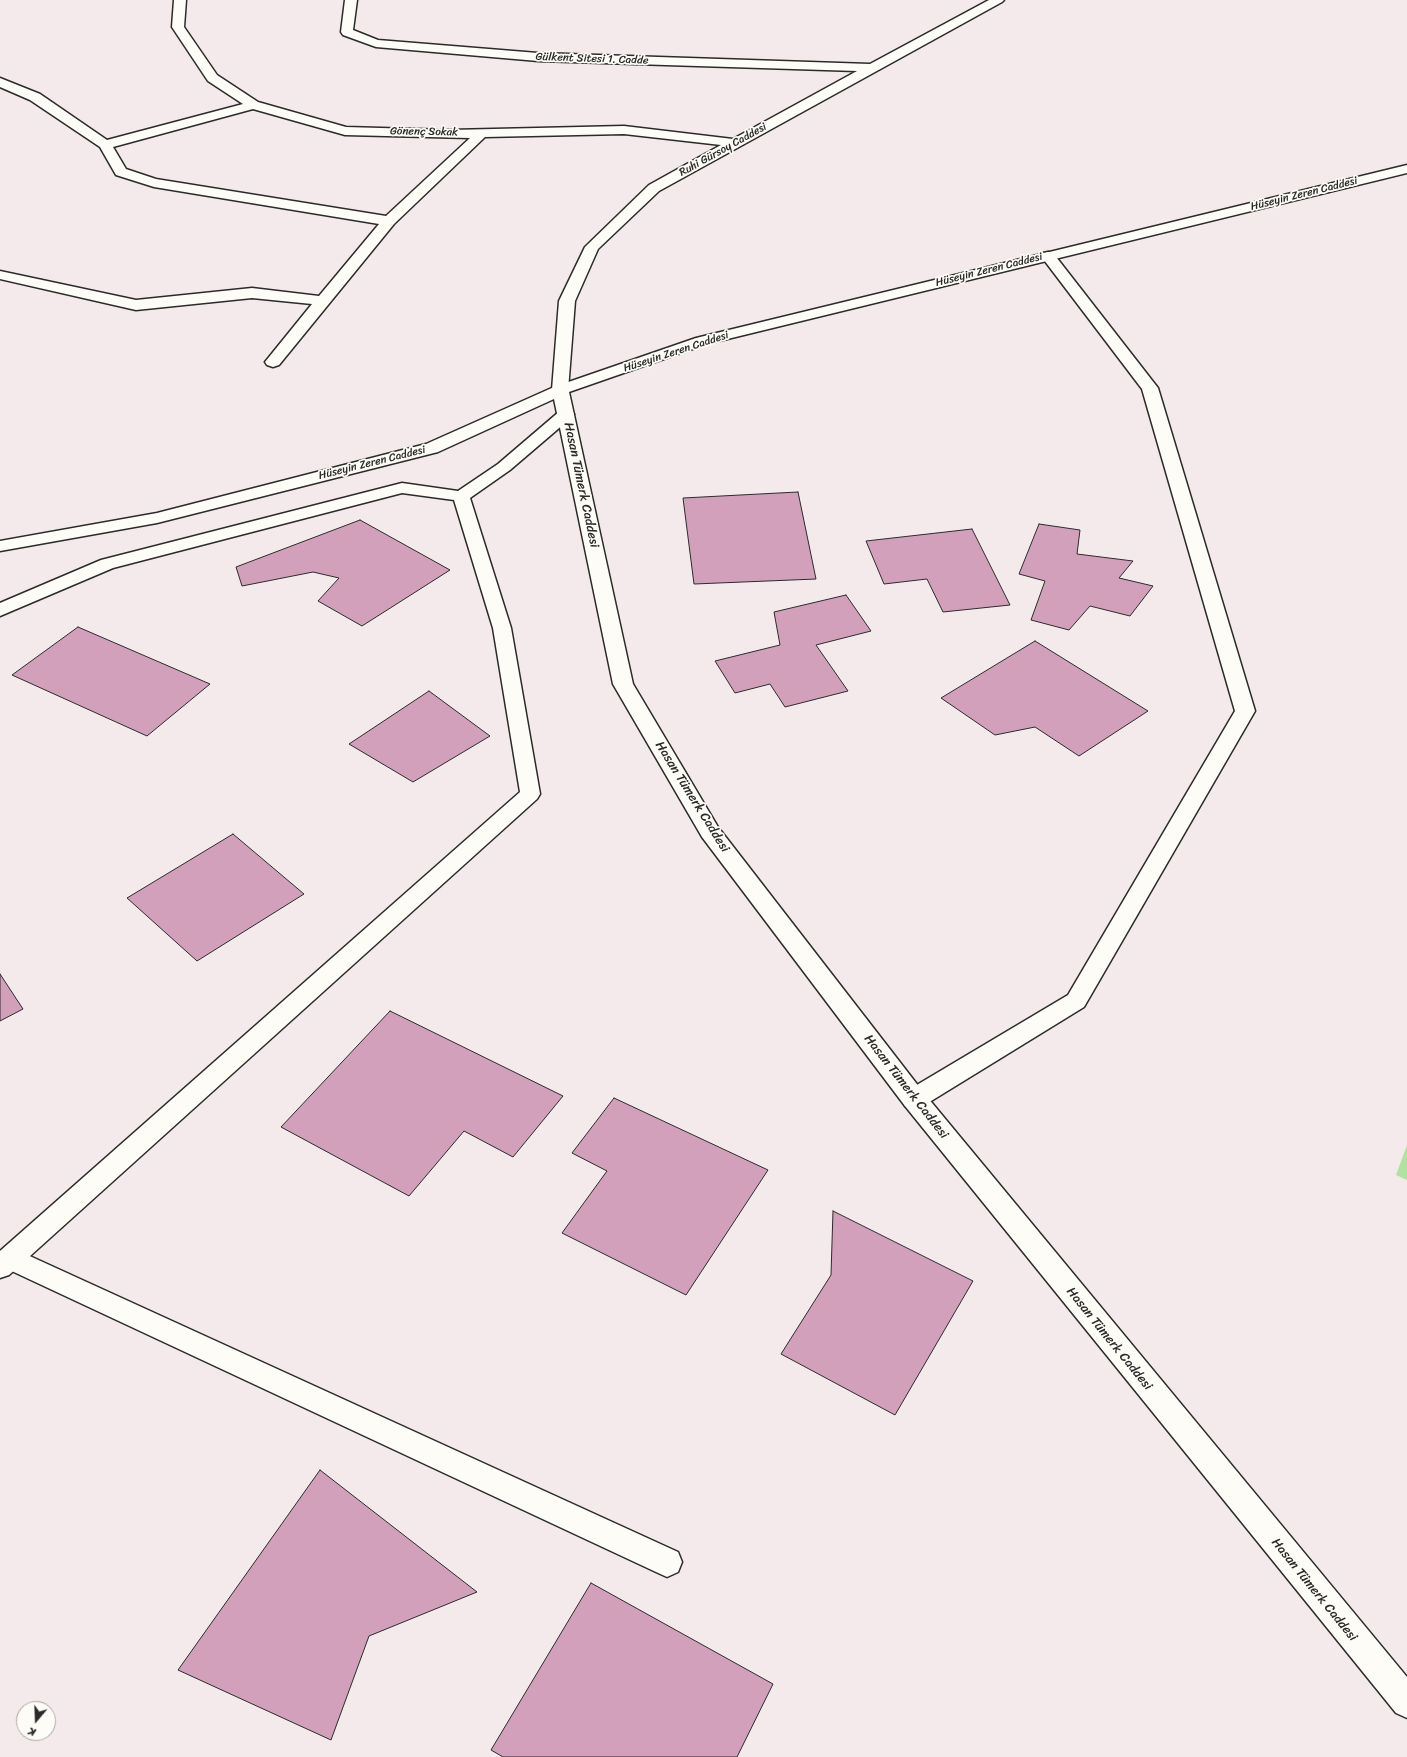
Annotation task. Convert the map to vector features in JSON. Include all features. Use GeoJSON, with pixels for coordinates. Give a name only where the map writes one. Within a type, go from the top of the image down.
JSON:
{"type":"FeatureCollection","features":[{"type":"Feature","properties":{"kind":"street","name":"Gönenç Sokak"},"geometry":{"type":"LineString","coordinates":[[180,0],[178,27],[212,78],[253,105],[345,131],[482,133],[624,130],[736,143]]}},
{"type":"Feature","properties":{"kind":"street","name":"Gülkent Sitesi 1. Cadde"},"geometry":{"type":"LineString","coordinates":[[351,0],[347,32],[376,43],[538,57],[872,68]]}},
{"type":"Feature","properties":{"kind":"street","name":"Ruhi Gürsoy Caddesi"},"geometry":{"type":"LineString","coordinates":[[560,390],[567,301],[592,247],[654,188],[998,0]]}},
{"type":"Feature","properties":{"kind":"street"},"geometry":{"type":"LineString","coordinates":[[0,82],[35,97],[105,145],[121,172],[154,183],[389,221]]}},
{"type":"Feature","properties":{"kind":"street"},"geometry":{"type":"LineString","coordinates":[[105,145],[253,105]]}},
{"type":"Feature","properties":{"kind":"street"},"geometry":{"type":"LineString","coordinates":[[273,362],[389,221],[482,133]]}},
{"type":"Feature","properties":{"kind":"street","name":"Hüseyin Zeren Caddesi"},"geometry":{"type":"LineString","coordinates":[[0,546],[156,518],[432,448],[560,390],[702,341],[1407,169]]}},
{"type":"Feature","properties":{"kind":"street"},"geometry":{"type":"LineString","coordinates":[[914,1099],[1076,1001],[1245,711],[1150,388],[1048,256]]}},
{"type":"Feature","properties":{"kind":"street"},"geometry":{"type":"LineString","coordinates":[[0,275],[136,305],[252,293],[323,301]]}},
{"type":"Feature","properties":{"kind":"street","name":"Hasan Tümerk Caddesi"},"geometry":{"type":"LineString","coordinates":[[560,390],[623,684],[710,832],[914,1099],[1407,1702]]}},
{"type":"Feature","properties":{"kind":"street"},"geometry":{"type":"LineString","coordinates":[[5,1262],[667,1562]]}},
{"type":"Feature","properties":{"kind":"lane"},"geometry":{"type":"LineString","coordinates":[[0,610],[107,564],[402,488],[461,496],[504,467],[566,414]]}},
{"type":"Feature","properties":{"kind":"lane"},"geometry":{"type":"LineString","coordinates":[[5,1262],[530,794],[502,628],[461,496]]}},
{"type":"Feature","properties":{"kind":"green space"},"geometry":{"type":"Polygon","coordinates":[[[1407,1145],[1407,1180],[1396,1175],[1407,1145]]]}},
{"type":"Feature","properties":{"kind":"building"},"geometry":{"type":"Polygon","coordinates":[[[798,492],[816,579],[694,584],[683,498],[798,492]]]}},
{"type":"Feature","properties":{"kind":"building"},"geometry":{"type":"Polygon","coordinates":[[[360,520],[450,570],[362,626],[318,601],[339,578],[313,572],[242,586],[236,567],[360,520]]]}},
{"type":"Feature","properties":{"kind":"building"},"geometry":{"type":"Polygon","coordinates":[[[1039,524],[1080,530],[1077,554],[1133,561],[1119,578],[1153,586],[1130,616],[1090,606],[1069,630],[1031,620],[1045,581],[1019,574],[1039,524]]]}},
{"type":"Feature","properties":{"kind":"building"},"geometry":{"type":"Polygon","coordinates":[[[972,529],[1010,605],[943,612],[927,579],[884,584],[866,541],[972,529]]]}},
{"type":"Feature","properties":{"kind":"building"},"geometry":{"type":"Polygon","coordinates":[[[846,595],[871,631],[816,645],[848,691],[785,707],[770,684],[735,693],[715,661],[780,645],[774,612],[846,595]]]}},
{"type":"Feature","properties":{"kind":"building"},"geometry":{"type":"Polygon","coordinates":[[[78,627],[210,684],[147,736],[12,675],[78,627]]]}},
{"type":"Feature","properties":{"kind":"building"},"geometry":{"type":"Polygon","coordinates":[[[1035,641],[1148,711],[1079,756],[1035,727],[995,735],[941,698],[1035,641]]]}},
{"type":"Feature","properties":{"kind":"building"},"geometry":{"type":"Polygon","coordinates":[[[429,691],[490,736],[413,782],[349,744],[429,691]]]}},
{"type":"Feature","properties":{"kind":"building"},"geometry":{"type":"Polygon","coordinates":[[[233,834],[304,894],[197,961],[127,898],[233,834]]]}},
{"type":"Feature","properties":{"kind":"building"},"geometry":{"type":"Polygon","coordinates":[[[0,974],[23,1009],[0,1021],[0,974]]]}},
{"type":"Feature","properties":{"kind":"building"},"geometry":{"type":"Polygon","coordinates":[[[390,1011],[563,1096],[513,1157],[464,1131],[409,1196],[281,1127],[390,1011]]]}},
{"type":"Feature","properties":{"kind":"building"},"geometry":{"type":"Polygon","coordinates":[[[614,1098],[768,1170],[686,1295],[562,1233],[607,1171],[572,1153],[614,1098]]]}},
{"type":"Feature","properties":{"kind":"building"},"geometry":{"type":"Polygon","coordinates":[[[833,1211],[973,1281],[895,1415],[781,1354],[831,1275],[833,1211]]]}},
{"type":"Feature","properties":{"kind":"building"},"geometry":{"type":"Polygon","coordinates":[[[320,1470],[477,1592],[369,1636],[331,1740],[178,1670],[320,1470]]]}},
{"type":"Feature","properties":{"kind":"building"},"geometry":{"type":"Polygon","coordinates":[[[591,1583],[773,1684],[737,1757],[503,1757],[491,1750],[591,1583]]]}}]}
